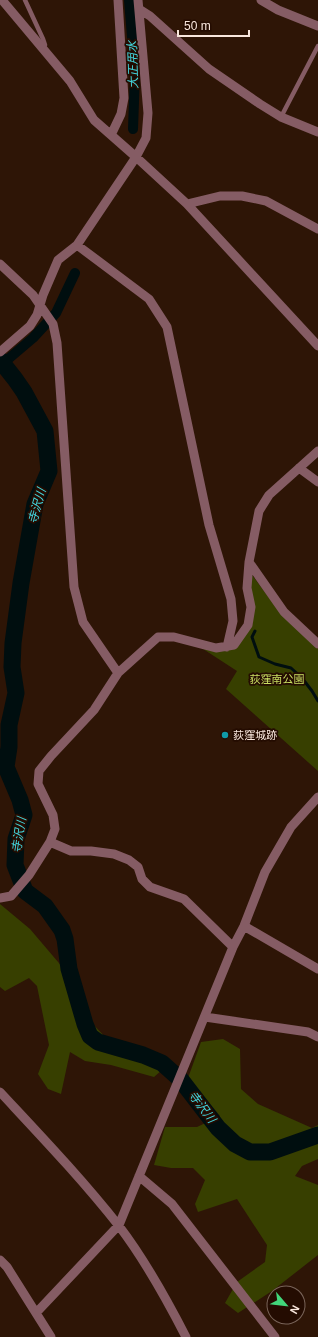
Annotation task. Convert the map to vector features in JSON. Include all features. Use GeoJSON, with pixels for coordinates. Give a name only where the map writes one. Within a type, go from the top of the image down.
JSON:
{"type":"FeatureCollection","features":[{"type":"Feature","properties":{"kind":"street"},"geometry":{"type":"LineString","coordinates":[[2,0],[70,81],[94,120],[136,156],[187,204],[318,346]]}},
{"type":"Feature","properties":{"kind":"street"},"geometry":{"type":"LineString","coordinates":[[111,135],[121,114],[124,98],[118,0]]}},
{"type":"Feature","properties":{"kind":"street"},"geometry":{"type":"LineString","coordinates":[[261,0],[278,10],[318,26]]}},
{"type":"Feature","properties":{"kind":"street"},"geometry":{"type":"LineString","coordinates":[[138,4],[209,69],[281,117],[318,132]]}},
{"type":"Feature","properties":{"kind":"street"},"geometry":{"type":"LineString","coordinates":[[1,350],[30,326],[42,309],[58,260],[77,245],[136,156],[146,138],[148,112],[138,4]]}},
{"type":"Feature","properties":{"kind":"street"},"geometry":{"type":"LineString","coordinates":[[187,204],[220,196],[248,197],[266,201],[318,229]]}},
{"type":"Feature","properties":{"kind":"street"},"geometry":{"type":"LineString","coordinates":[[77,245],[149,298],[167,327],[209,525],[231,600],[232,621],[227,647]]}},
{"type":"Feature","properties":{"kind":"street"},"geometry":{"type":"LineString","coordinates":[[0,264],[33,295],[53,324],[58,351],[74,587],[83,622],[118,673]]}},
{"type":"Feature","properties":{"kind":"street"},"geometry":{"type":"LineString","coordinates":[[0,898],[11,896],[29,875],[50,842],[55,829],[53,815],[38,784],[39,771],[50,756],[94,710],[118,673],[158,637],[174,637],[216,648],[234,645],[248,624],[250,607],[247,588],[259,511],[269,495],[318,451]]}},
{"type":"Feature","properties":{"kind":"street"},"geometry":{"type":"LineString","coordinates":[[299,468],[318,482]]}},
{"type":"Feature","properties":{"kind":"street"},"geometry":{"type":"LineString","coordinates":[[250,562],[284,612],[318,644]]}},
{"type":"Feature","properties":{"kind":"street"},"geometry":{"type":"LineString","coordinates":[[36,1313],[119,1226],[265,872],[291,827],[318,797]]}},
{"type":"Feature","properties":{"kind":"street"},"geometry":{"type":"LineString","coordinates":[[50,842],[71,851],[91,851],[114,854],[129,860],[138,867],[142,879],[150,887],[184,899],[233,947]]}},
{"type":"Feature","properties":{"kind":"street"},"geometry":{"type":"LineString","coordinates":[[244,926],[318,968]]}},
{"type":"Feature","properties":{"kind":"street"},"geometry":{"type":"LineString","coordinates":[[204,1017],[308,1032],[318,1037]]}},
{"type":"Feature","properties":{"kind":"street"},"geometry":{"type":"LineString","coordinates":[[0,1092],[66,1164],[119,1226],[145,1262],[186,1337]]}},
{"type":"Feature","properties":{"kind":"street"},"geometry":{"type":"LineString","coordinates":[[139,1176],[172,1204],[206,1250],[275,1337]]}},
{"type":"Feature","properties":{"kind":"street"},"geometry":{"type":"LineString","coordinates":[[0,1260],[7,1267],[51,1337]]}},
{"type":"Feature","properties":{"kind":"lane"},"geometry":{"type":"LineString","coordinates":[[25,0],[43,39],[45,45],[43,50]]}},
{"type":"Feature","properties":{"kind":"lane"},"geometry":{"type":"LineString","coordinates":[[281,117],[318,46]]}},
{"type":"Feature","properties":{"kind":"green space","name":"荻窪南公園"},"geometry":{"type":"Polygon","coordinates":[[[252,575],[283,616],[318,649],[318,771],[226,689],[237,671],[197,645],[236,649],[253,623],[250,588],[252,575]]]}},
{"type":"Feature","properties":{"kind":"green space"},"geometry":{"type":"Polygon","coordinates":[[[0,904],[30,929],[64,969],[88,1019],[108,1040],[140,1051],[162,1070],[154,1077],[111,1065],[85,1061],[70,1052],[61,1094],[48,1089],[38,1074],[49,1045],[37,986],[29,978],[5,991],[0,987],[0,904]]]}},
{"type":"Feature","properties":{"kind":"green space"},"geometry":{"type":"Polygon","coordinates":[[[223,1039],[240,1049],[241,1089],[258,1104],[312,1128],[318,1125],[318,1159],[302,1166],[295,1176],[318,1185],[318,1255],[280,1285],[266,1285],[266,1295],[238,1313],[225,1303],[237,1282],[265,1262],[267,1245],[237,1199],[198,1212],[195,1204],[205,1180],[193,1168],[171,1168],[154,1165],[165,1127],[197,1127],[220,1116],[188,1078],[201,1042],[223,1039]]]}},
{"type":"Feature","properties":{"kind":"waterway","name":"大正用水"},"geometry":{"type":"LineString","coordinates":[[129,0],[135,73],[133,129]]}},
{"type":"Feature","properties":{"kind":"waterway","name":"大正用水"},"geometry":{"type":"LineString","coordinates":[[0,366],[33,338],[56,313],[75,273]]}},
{"type":"Feature","properties":{"kind":"waterway","name":"寺沢川"},"geometry":{"type":"LineString","coordinates":[[0,360],[24,392],[45,431],[49,471],[35,504],[21,583],[13,643],[12,667],[16,693],[9,725],[9,747],[6,767],[20,800],[24,815],[16,839],[15,865],[25,891],[45,906],[62,930],[65,939],[69,969],[90,1036],[98,1042],[143,1055],[162,1063],[181,1080],[218,1128],[235,1144],[250,1152],[270,1152],[318,1135]]}},
{"type":"Feature","properties":{"kind":"waterway"},"geometry":{"type":"LineString","coordinates":[[255,631],[252,637],[259,657],[275,664],[291,668],[302,678],[318,701]]}},
{"type":"Feature","properties":{"kind":"place","name":"荻窪城跡"},"geometry":{"type":"Point","coordinates":[225,735]}}]}
